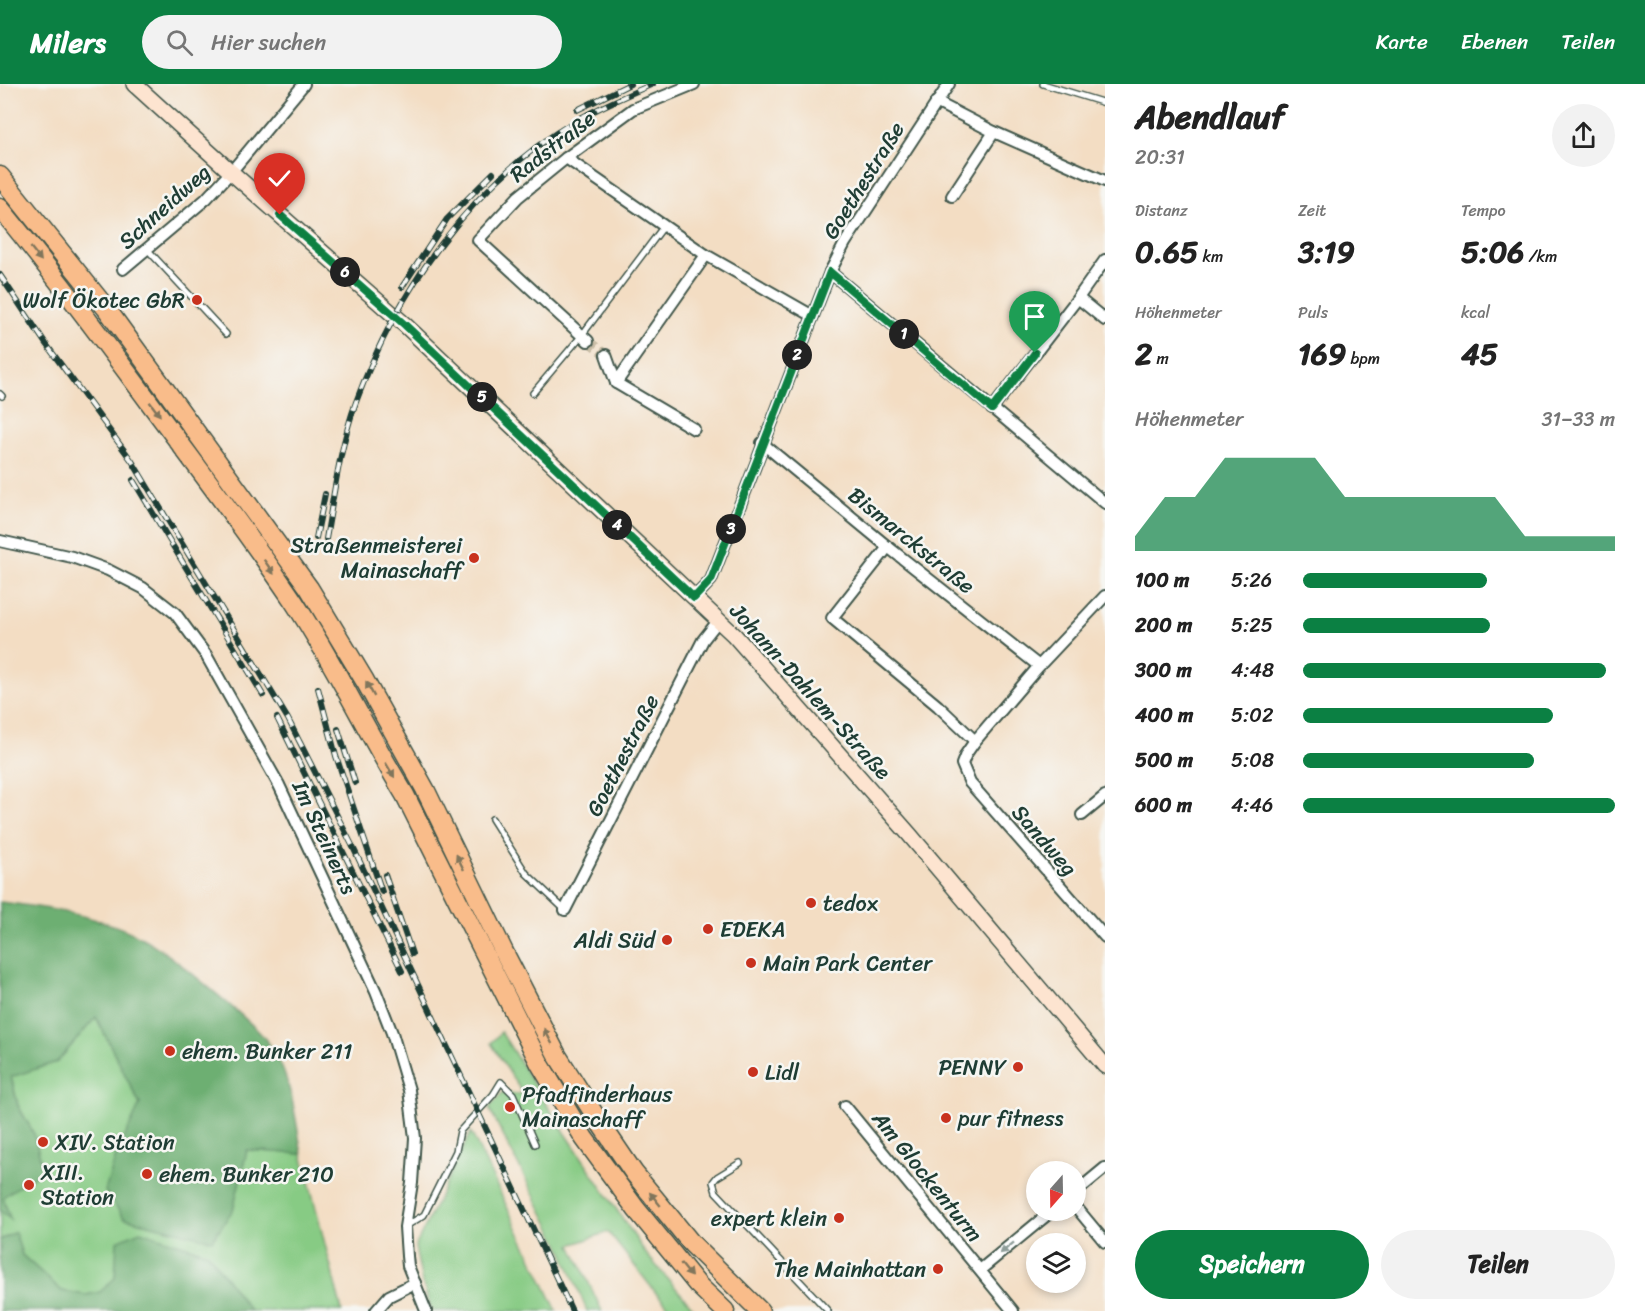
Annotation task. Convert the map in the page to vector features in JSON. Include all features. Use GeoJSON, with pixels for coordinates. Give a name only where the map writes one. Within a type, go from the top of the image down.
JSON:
{"type":"FeatureCollection","features":[{"type":"Feature","properties":{"kind":"highway"},"geometry":{"type":"LineString","coordinates":[[0,176],[106,308],[309,588],[365,681],[425,789],[504,952],[552,1044],[598,1120],[634,1173],[692,1244],[760,1311]]}},
{"type":"Feature","properties":{"kind":"highway"},"geometry":{"type":"LineString","coordinates":[[0,208],[179,441],[294,602],[341,679],[405,795],[540,1064],[584,1138],[650,1226],[698,1284],[725,1311]]}},
{"type":"Feature","properties":{"kind":"street","name":"Johann-Dahlem-Straße"},"geometry":{"type":"LineString","coordinates":[[134,84],[405,325],[718,621],[770,674],[1105,1066]]}},
{"type":"Feature","properties":{"kind":"street","name":"Schneidweg"},"geometry":{"type":"LineString","coordinates":[[123,269],[206,199],[304,84]]}},
{"type":"Feature","properties":{"kind":"street","name":"Radstraße"},"geometry":{"type":"LineString","coordinates":[[585,338],[478,240],[518,197],[566,158],[633,109],[694,84]]}},
{"type":"Feature","properties":{"kind":"street","name":"Goethestraße"},"geometry":{"type":"LineString","coordinates":[[694,598],[711,580],[762,443],[830,272],[845,243],[949,84]]}},
{"type":"Feature","properties":{"kind":"street"},"geometry":{"type":"LineString","coordinates":[[936,102],[994,132],[1105,182]]}},
{"type":"Feature","properties":{"kind":"street"},"geometry":{"type":"LineString","coordinates":[[952,196],[994,132]]}},
{"type":"Feature","properties":{"kind":"street"},"geometry":{"type":"LineString","coordinates":[[566,158],[706,255],[813,316]]}},
{"type":"Feature","properties":{"kind":"street"},"geometry":{"type":"LineString","coordinates":[[616,383],[706,255]]}},
{"type":"Feature","properties":{"kind":"street"},"geometry":{"type":"LineString","coordinates":[[992,409],[1105,260]]}},
{"type":"Feature","properties":{"kind":"street"},"geometry":{"type":"LineString","coordinates":[[830,272],[1105,503]]}},
{"type":"Feature","properties":{"kind":"street"},"geometry":{"type":"LineString","coordinates":[[1078,298],[1105,320]]}},
{"type":"Feature","properties":{"kind":"street"},"geometry":{"type":"LineString","coordinates":[[606,355],[616,383],[694,429]]}},
{"type":"Feature","properties":{"kind":"street","name":"Bismarckstraße"},"geometry":{"type":"LineString","coordinates":[[762,443],[888,547],[1039,666]]}},
{"type":"Feature","properties":{"kind":"street","name":"Im Steinerts"},"geometry":{"type":"LineString","coordinates":[[0,541],[72,557],[108,570],[143,588],[175,613],[206,655],[279,785],[376,992],[409,1090],[415,1138],[412,1183],[405,1227],[408,1266],[426,1311]]}},
{"type":"Feature","properties":{"kind":"street"},"geometry":{"type":"LineString","coordinates":[[888,547],[832,618],[938,706],[975,741],[1039,666],[1105,596]]}},
{"type":"Feature","properties":{"kind":"street","name":"Goethestraße"},"geometry":{"type":"LineString","coordinates":[[565,910],[703,640],[718,621]]}},
{"type":"Feature","properties":{"kind":"street","name":"Sandweg"},"geometry":{"type":"LineString","coordinates":[[975,741],[962,764],[970,783],[1105,937]]}},
{"type":"Feature","properties":{"kind":"street"},"geometry":{"type":"LineString","coordinates":[[1082,815],[1105,796]]}},
{"type":"Feature","properties":{"kind":"street","name":"Am Glockenturm"},"geometry":{"type":"LineString","coordinates":[[845,1106],[1013,1311]]}},
{"type":"Feature","properties":{"kind":"street"},"geometry":{"type":"LineString","coordinates":[[1086,1184],[1105,1168]]}},
{"type":"Feature","properties":{"kind":"street"},"geometry":{"type":"LineString","coordinates":[[1086,1219],[1105,1242]]}},
{"type":"Feature","properties":{"kind":"street","name":"Am Glockenturm"},"geometry":{"type":"LineString","coordinates":[[980,1270],[1040,1221]]}},
{"type":"Feature","properties":{"kind":"street"},"geometry":{"type":"LineString","coordinates":[[376,1311],[389,1296],[415,1283]]}},
{"type":"Feature","properties":{"kind":"lane"},"geometry":{"type":"LineString","coordinates":[[1043,84],[1105,103]]}},
{"type":"Feature","properties":{"kind":"lane"},"geometry":{"type":"LineString","coordinates":[[533,393],[585,338],[664,226]]}},
{"type":"Feature","properties":{"kind":"lane"},"geometry":{"type":"LineString","coordinates":[[147,249],[226,334]]}},
{"type":"Feature","properties":{"kind":"lane"},"geometry":{"type":"LineString","coordinates":[[492,819],[526,873],[565,910]]}},
{"type":"Feature","properties":{"kind":"lane"},"geometry":{"type":"LineString","coordinates":[[405,1227],[424,1215],[456,1151],[460,1131],[494,1095],[501,1082],[513,1094],[535,1144]]}},
{"type":"Feature","properties":{"kind":"lane"},"geometry":{"type":"LineString","coordinates":[[740,1163],[717,1177],[714,1182],[716,1192],[828,1311]]}},
{"type":"Feature","properties":{"kind":"green space"},"geometry":{"type":"Polygon","coordinates":[[[0,902],[37,907],[97,920],[116,926],[149,942],[188,970],[246,1019],[265,1038],[275,1053],[286,1077],[302,1154],[247,1150],[233,1210],[212,1240],[124,1218],[105,1191],[116,1156],[140,1104],[96,1017],[57,1062],[11,1077],[18,1106],[34,1134],[43,1170],[3,1197],[10,1219],[0,1210],[0,902]]]}},
{"type":"Feature","properties":{"kind":"green space"},"geometry":{"type":"Polygon","coordinates":[[[96,1017],[140,1105],[116,1156],[233,1210],[247,1150],[302,1154],[342,1311],[250,1311],[208,1253],[118,1241],[115,1278],[101,1292],[86,1295],[62,1291],[22,1255],[15,1232],[0,1240],[0,1210],[10,1218],[3,1197],[34,1134],[18,1105],[11,1076],[57,1062],[96,1017]]]}},
{"type":"Feature","properties":{"kind":"green space"},"geometry":{"type":"Polygon","coordinates":[[[501,1032],[647,1255],[696,1311],[673,1311],[608,1232],[571,1245],[602,1311],[587,1311],[561,1248],[489,1108],[502,1093],[523,1094],[491,1043],[501,1032]]]}},
{"type":"Feature","properties":{"kind":"green space"},"geometry":{"type":"Polygon","coordinates":[[[471,1132],[557,1311],[432,1311],[422,1282],[415,1247],[471,1132]]]}},
{"type":"Feature","properties":{"kind":"green space"},"geometry":{"type":"Polygon","coordinates":[[[140,1231],[208,1253],[250,1311],[0,1311],[0,1240],[15,1232],[22,1255],[62,1291],[86,1295],[100,1292],[115,1278],[117,1241],[140,1231]]]}},
{"type":"Feature","properties":{"kind":"tunnel"},"geometry":{"type":"LineString","coordinates":[[588,341],[606,355]]}},
{"type":"Feature","properties":{"kind":"railway"},"geometry":{"type":"LineString","coordinates":[[577,110],[630,84]]}},
{"type":"Feature","properties":{"kind":"railway"},"geometry":{"type":"LineString","coordinates":[[326,539],[342,453],[356,402],[393,320],[442,243],[503,175],[537,146],[584,116],[653,84]]}},
{"type":"Feature","properties":{"kind":"railway"},"geometry":{"type":"LineString","coordinates":[[402,287],[447,219],[493,173]]}},
{"type":"Feature","properties":{"kind":"railway"},"geometry":{"type":"LineString","coordinates":[[0,275],[46,344],[132,461],[288,719],[352,845],[572,1311]]}},
{"type":"Feature","properties":{"kind":"railway"},"geometry":{"type":"LineString","coordinates":[[133,480],[263,695]]}},
{"type":"Feature","properties":{"kind":"railway"},"geometry":{"type":"LineString","coordinates":[[316,538],[325,494]]}},
{"type":"Feature","properties":{"kind":"railway"},"geometry":{"type":"LineString","coordinates":[[318,688],[336,756],[382,892]]}},
{"type":"Feature","properties":{"kind":"railway"},"geometry":{"type":"LineString","coordinates":[[277,718],[402,971]]}},
{"type":"Feature","properties":{"kind":"railway"},"geometry":{"type":"LineString","coordinates":[[338,729],[355,783]]}},
{"type":"Feature","properties":{"kind":"railway"},"geometry":{"type":"LineString","coordinates":[[385,875],[412,954]]}},
{"type":"Feature","properties":{"kind":"place","name":"Wolf Ökotec GbR"},"geometry":{"type":"Point","coordinates":[197,300]}},
{"type":"Feature","properties":{"kind":"place","name":"Straßenmeisterei Mainaschaff"},"geometry":{"type":"Point","coordinates":[474,558]}},
{"type":"Feature","properties":{"kind":"place","name":"tedox"},"geometry":{"type":"Point","coordinates":[811,903]}},
{"type":"Feature","properties":{"kind":"place","name":"EDEKA"},"geometry":{"type":"Point","coordinates":[708,929]}},
{"type":"Feature","properties":{"kind":"place","name":"Aldi Süd"},"geometry":{"type":"Point","coordinates":[667,940]}},
{"type":"Feature","properties":{"kind":"place","name":"Main Park Center"},"geometry":{"type":"Point","coordinates":[751,963]}},
{"type":"Feature","properties":{"kind":"place","name":"ehem. Bunker 211"},"geometry":{"type":"Point","coordinates":[170,1051]}},
{"type":"Feature","properties":{"kind":"place","name":"PENNY"},"geometry":{"type":"Point","coordinates":[1018,1067]}},
{"type":"Feature","properties":{"kind":"place","name":"Lidl"},"geometry":{"type":"Point","coordinates":[753,1072]}},
{"type":"Feature","properties":{"kind":"place","name":"Pfadfinderhaus Mainaschaff"},"geometry":{"type":"Point","coordinates":[510,1107]}},
{"type":"Feature","properties":{"kind":"place","name":"pur fitness"},"geometry":{"type":"Point","coordinates":[946,1118]}},
{"type":"Feature","properties":{"kind":"place","name":"XIV. Station"},"geometry":{"type":"Point","coordinates":[43,1142]}},
{"type":"Feature","properties":{"kind":"place","name":"ehem. Bunker 210"},"geometry":{"type":"Point","coordinates":[147,1174]}},
{"type":"Feature","properties":{"kind":"place","name":"XIII. Station"},"geometry":{"type":"Point","coordinates":[29,1185]}},
{"type":"Feature","properties":{"kind":"place","name":"expert klein"},"geometry":{"type":"Point","coordinates":[839,1218]}},
{"type":"Feature","properties":{"kind":"place","name":"The Mainhattan"},"geometry":{"type":"Point","coordinates":[938,1269]}},
{"type":"Feature","properties":{"kind":"route"},"geometry":{"type":"LineString","coordinates":[[280,215],[405,325],[694,598],[711,580],[762,443],[830,272],[992,409],[1035,353]]}}]}
